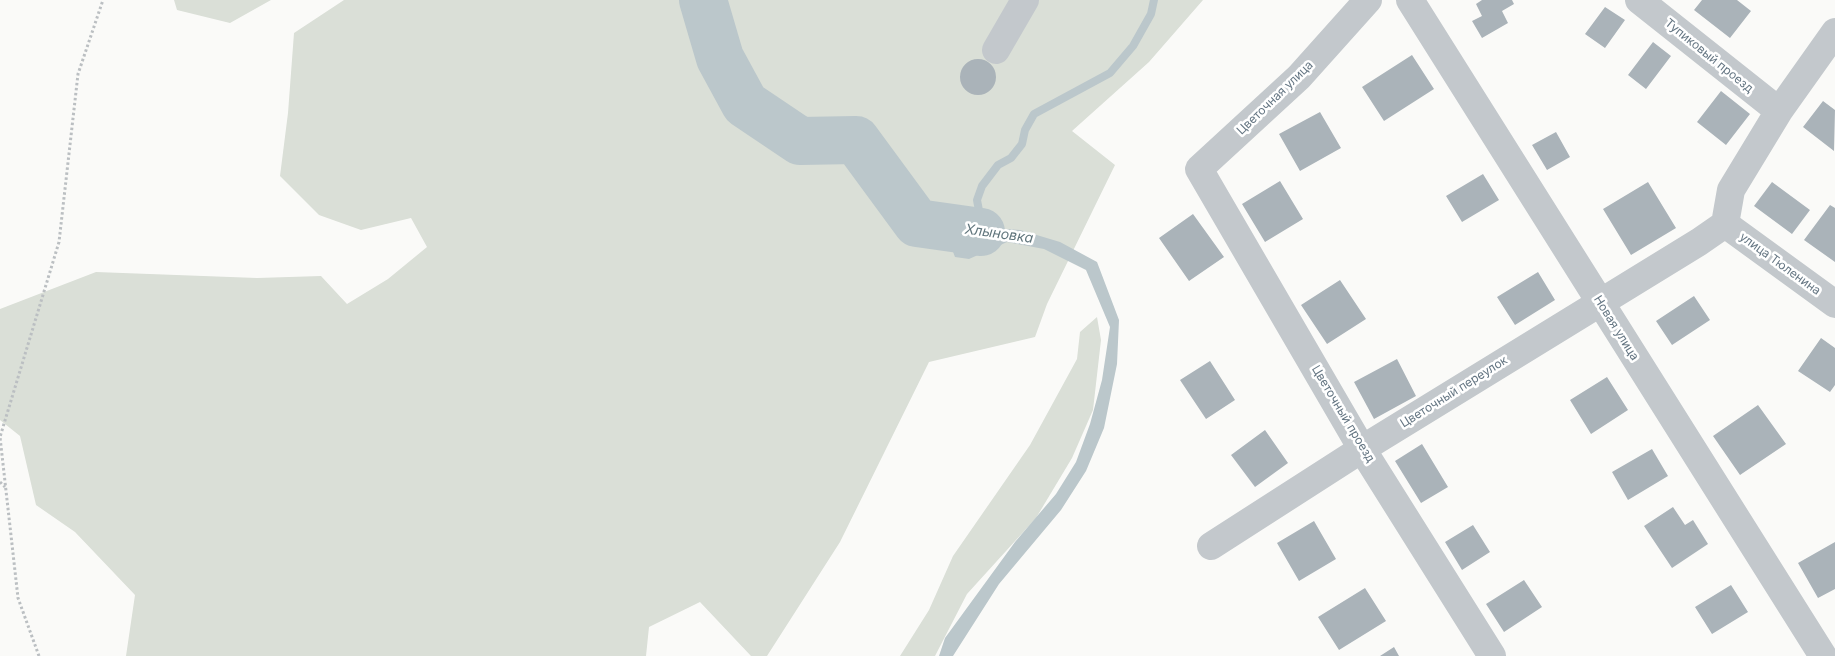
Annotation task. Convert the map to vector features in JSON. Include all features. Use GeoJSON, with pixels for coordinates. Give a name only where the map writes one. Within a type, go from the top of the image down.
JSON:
{"type":"FeatureCollection","features":[{"type":"Feature","properties":{"kind":"street"},"geometry":{"type":"LineString","coordinates":[[996,50],[1025,0]]}},
{"type":"Feature","properties":{"kind":"street","name":"Цветочная улица"},"geometry":{"type":"LineString","coordinates":[[1199,169],[1299,77],[1368,0]]}},
{"type":"Feature","properties":{"kind":"street","name":"Новая улица"},"geometry":{"type":"LineString","coordinates":[[1410,0],[1823,656]]}},
{"type":"Feature","properties":{"kind":"street","name":"Тупиковый проезд"},"geometry":{"type":"LineString","coordinates":[[1639,0],[1779,111]]}},
{"type":"Feature","properties":{"kind":"street"},"geometry":{"type":"LineString","coordinates":[[1725,224],[1731,190],[1779,111],[1835,32]]}},
{"type":"Feature","properties":{"kind":"street","name":"Цветочный проезд"},"geometry":{"type":"LineString","coordinates":[[1199,169],[1362,449],[1492,656]]}},
{"type":"Feature","properties":{"kind":"street","name":"Цветочный переулок"},"geometry":{"type":"LineString","coordinates":[[1211,546],[1362,449],[1699,242],[1725,224]]}},
{"type":"Feature","properties":{"kind":"street","name":"улица Тюленина"},"geometry":{"type":"LineString","coordinates":[[1725,224],[1835,304]]}},
{"type":"Feature","properties":{"kind":"path"},"geometry":{"type":"LineString","coordinates":[[39,656],[18,598],[0,436],[59,242],[78,74],[102,0]]}},
{"type":"Feature","properties":{"kind":"path"},"geometry":{"type":"LineString","coordinates":[[0,482],[6,488]]}},
{"type":"Feature","properties":{"kind":"shaded area"},"geometry":{"type":"Polygon","coordinates":[[[174,0],[271,0],[230,23],[177,10],[174,0]]]}},
{"type":"Feature","properties":{"kind":"shaded area"},"geometry":{"type":"Polygon","coordinates":[[[344,0],[1203,0],[1149,62],[1072,131],[1115,165],[1047,304],[1035,337],[929,362],[840,542],[767,656],[751,656],[700,602],[649,627],[646,656],[126,656],[135,595],[75,532],[36,505],[20,436],[0,420],[0,309],[96,272],[257,278],[321,276],[347,304],[388,279],[427,247],[411,218],[361,230],[319,215],[280,176],[288,113],[294,33],[344,0]]]}},
{"type":"Feature","properties":{"kind":"shaded area"},"geometry":{"type":"Polygon","coordinates":[[[1097,317],[1101,340],[1093,410],[1072,458],[1036,518],[967,594],[935,656],[900,656],[929,610],[953,556],[1030,445],[1077,359],[1080,332],[1097,317]]]}},
{"type":"Feature","properties":{"kind":"water"},"geometry":{"type":"Polygon","coordinates":[[[971,221],[977,227],[1020,230],[1060,242],[1097,262],[1119,320],[1117,364],[1104,428],[1086,471],[1061,510],[999,584],[953,656],[939,656],[945,638],[1015,542],[1056,494],[1076,462],[1090,424],[1102,380],[1110,327],[1086,270],[1044,249],[1007,242],[969,259],[955,257],[950,244],[956,238],[917,223],[945,225],[971,221]]]}},
{"type":"Feature","properties":{"kind":"building"},"geometry":{"type":"Polygon","coordinates":[[[1482,0],[1512,0],[1514,4],[1502,11],[1508,23],[1482,38],[1472,21],[1482,16],[1476,4],[1482,0]]]}},
{"type":"Feature","properties":{"kind":"building"},"geometry":{"type":"Polygon","coordinates":[[[1702,0],[1737,0],[1751,11],[1730,38],[1694,10],[1702,0]]]}},
{"type":"Feature","properties":{"kind":"building"},"geometry":{"type":"Polygon","coordinates":[[[1605,7],[1625,20],[1605,48],[1585,34],[1605,7]]]}},
{"type":"Feature","properties":{"kind":"building"},"geometry":{"type":"Polygon","coordinates":[[[1653,42],[1671,56],[1646,89],[1628,75],[1653,42]]]}},
{"type":"Feature","properties":{"kind":"building"},"geometry":{"type":"Polygon","coordinates":[[[1412,55],[1434,89],[1384,121],[1362,87],[1412,55]]]}},
{"type":"Feature","properties":{"kind":"building"},"geometry":{"type":"Polygon","coordinates":[[[978,59],[985,60],[991,64],[995,70],[995,84],[991,90],[985,94],[978,95],[971,94],[965,90],[961,84],[960,77],[961,70],[965,64],[971,60],[978,59]]]}},
{"type":"Feature","properties":{"kind":"building"},"geometry":{"type":"Polygon","coordinates":[[[1721,91],[1750,114],[1726,145],[1697,122],[1721,91]]]}},
{"type":"Feature","properties":{"kind":"building"},"geometry":{"type":"Polygon","coordinates":[[[1823,101],[1835,110],[1834,151],[1803,127],[1823,101]]]}},
{"type":"Feature","properties":{"kind":"building"},"geometry":{"type":"Polygon","coordinates":[[[1320,112],[1341,148],[1300,171],[1279,134],[1320,112]]]}},
{"type":"Feature","properties":{"kind":"building"},"geometry":{"type":"Polygon","coordinates":[[[1556,132],[1570,157],[1547,170],[1532,145],[1556,132]]]}},
{"type":"Feature","properties":{"kind":"building"},"geometry":{"type":"Polygon","coordinates":[[[1483,174],[1499,200],[1462,222],[1446,196],[1483,174]]]}},
{"type":"Feature","properties":{"kind":"building"},"geometry":{"type":"Polygon","coordinates":[[[1280,181],[1303,219],[1265,242],[1242,204],[1280,181]]]}},
{"type":"Feature","properties":{"kind":"building"},"geometry":{"type":"Polygon","coordinates":[[[1648,182],[1676,228],[1631,255],[1603,209],[1648,182]]]}},
{"type":"Feature","properties":{"kind":"building"},"geometry":{"type":"Polygon","coordinates":[[[1772,182],[1810,210],[1792,234],[1754,206],[1772,182]]]}},
{"type":"Feature","properties":{"kind":"building"},"geometry":{"type":"Polygon","coordinates":[[[1830,205],[1835,208],[1835,262],[1804,240],[1830,205]]]}},
{"type":"Feature","properties":{"kind":"building"},"geometry":{"type":"Polygon","coordinates":[[[1193,214],[1224,257],[1189,281],[1159,238],[1193,214]]]}},
{"type":"Feature","properties":{"kind":"building"},"geometry":{"type":"Polygon","coordinates":[[[1538,272],[1555,300],[1515,325],[1497,297],[1538,272]]]}},
{"type":"Feature","properties":{"kind":"building"},"geometry":{"type":"Polygon","coordinates":[[[1340,280],[1366,319],[1327,344],[1301,305],[1340,280]]]}},
{"type":"Feature","properties":{"kind":"building"},"geometry":{"type":"Polygon","coordinates":[[[1694,296],[1710,320],[1672,345],[1656,321],[1694,296]]]}},
{"type":"Feature","properties":{"kind":"building"},"geometry":{"type":"Polygon","coordinates":[[[1821,338],[1835,348],[1835,385],[1830,392],[1798,371],[1821,338]]]}},
{"type":"Feature","properties":{"kind":"building"},"geometry":{"type":"Polygon","coordinates":[[[1397,359],[1416,396],[1374,419],[1354,382],[1397,359]]]}},
{"type":"Feature","properties":{"kind":"building"},"geometry":{"type":"Polygon","coordinates":[[[1210,361],[1235,400],[1206,419],[1180,380],[1210,361]]]}},
{"type":"Feature","properties":{"kind":"building"},"geometry":{"type":"Polygon","coordinates":[[[1607,377],[1628,410],[1591,434],[1570,400],[1607,377]]]}},
{"type":"Feature","properties":{"kind":"building"},"geometry":{"type":"Polygon","coordinates":[[[1758,405],[1786,444],[1740,475],[1713,436],[1758,405]]]}},
{"type":"Feature","properties":{"kind":"building"},"geometry":{"type":"Polygon","coordinates":[[[1265,430],[1288,463],[1255,487],[1231,455],[1265,430]]]}},
{"type":"Feature","properties":{"kind":"building"},"geometry":{"type":"Polygon","coordinates":[[[1422,444],[1448,487],[1421,503],[1395,461],[1422,444]]]}},
{"type":"Feature","properties":{"kind":"building"},"geometry":{"type":"Polygon","coordinates":[[[1652,449],[1668,476],[1628,500],[1612,472],[1652,449]]]}},
{"type":"Feature","properties":{"kind":"building"},"geometry":{"type":"Polygon","coordinates":[[[1673,507],[1685,525],[1693,520],[1708,544],[1672,568],[1644,526],[1673,507]]]}},
{"type":"Feature","properties":{"kind":"building"},"geometry":{"type":"Polygon","coordinates":[[[1314,521],[1336,559],[1299,581],[1277,543],[1314,521]]]}},
{"type":"Feature","properties":{"kind":"building"},"geometry":{"type":"Polygon","coordinates":[[[1473,525],[1490,552],[1462,570],[1445,542],[1473,525]]]}},
{"type":"Feature","properties":{"kind":"building"},"geometry":{"type":"Polygon","coordinates":[[[1835,542],[1835,589],[1818,598],[1798,563],[1835,542]]]}},
{"type":"Feature","properties":{"kind":"building"},"geometry":{"type":"Polygon","coordinates":[[[1524,580],[1542,607],[1504,632],[1486,604],[1524,580]]]}},
{"type":"Feature","properties":{"kind":"building"},"geometry":{"type":"Polygon","coordinates":[[[1731,585],[1748,612],[1712,634],[1695,607],[1731,585]]]}},
{"type":"Feature","properties":{"kind":"building"},"geometry":{"type":"Polygon","coordinates":[[[1365,588],[1386,621],[1339,650],[1318,617],[1365,588]]]}},
{"type":"Feature","properties":{"kind":"building"},"geometry":{"type":"Polygon","coordinates":[[[1394,647],[1399,656],[1380,656],[1394,647]]]}},
{"type":"Feature","properties":{"kind":"waterway","name":"Хлыновка"},"geometry":{"type":"LineString","coordinates":[[703,0],[720,58],[745,104],[800,141],[856,140],[917,223],[981,232]]}},
{"type":"Feature","properties":{"kind":"waterway"},"geometry":{"type":"LineString","coordinates":[[983,232],[977,200],[982,186],[998,165],[1011,158],[1022,144],[1025,130],[1034,114],[1110,73],[1133,46],[1151,14],[1154,0]]}}]}
